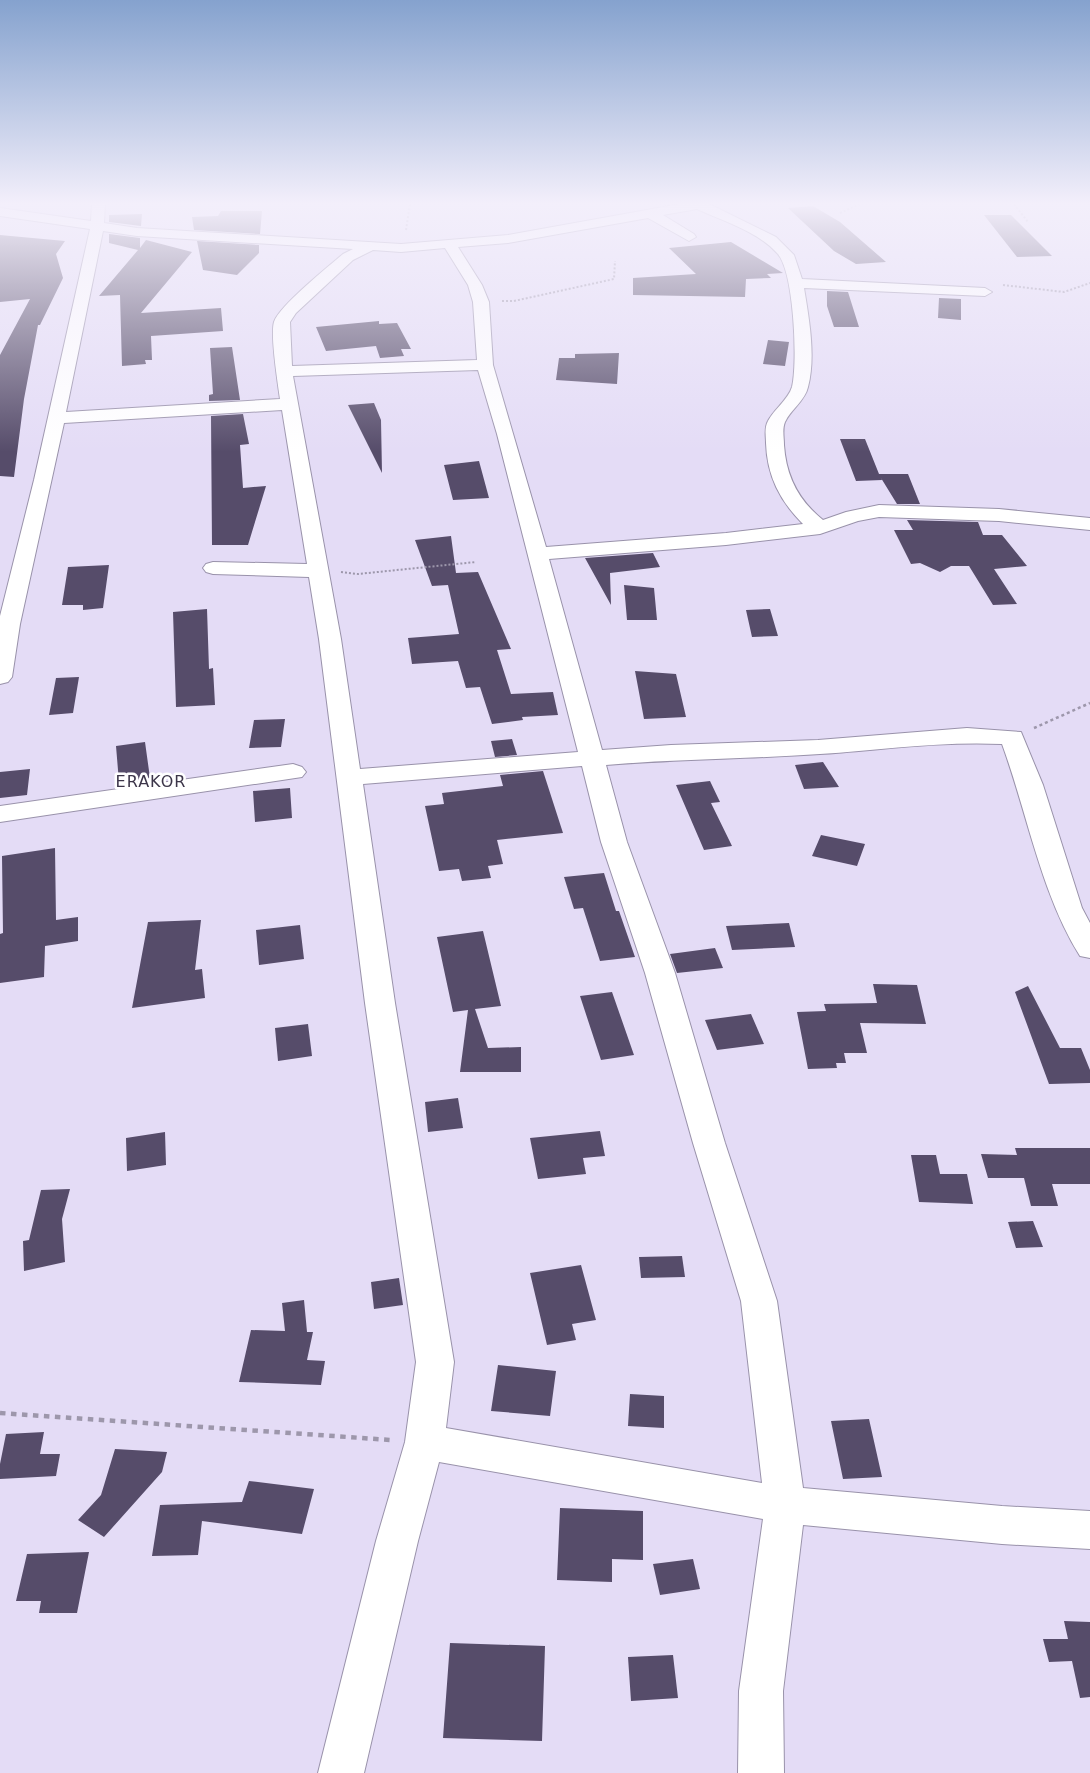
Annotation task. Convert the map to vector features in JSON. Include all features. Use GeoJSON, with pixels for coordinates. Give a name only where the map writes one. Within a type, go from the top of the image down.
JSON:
{"type":"FeatureCollection","features":[{"type":"Feature","properties":{"kind":"street"},"geometry":{"type":"LineString","coordinates":[[0,677],[9,624],[56,418],[83,287]]}},
{"type":"Feature","properties":{"kind":"street"},"geometry":{"type":"LineString","coordinates":[[315,287],[290,310],[282,322],[284,371],[351,777],[380,1003],[435,1362],[425,1442],[397,1541],[341,1773]]}},
{"type":"Feature","properties":{"kind":"street"},"geometry":{"type":"LineString","coordinates":[[476,287],[481,302],[485,365],[506,434],[594,759],[614,842],[660,973],[709,1143],[759,1301],[785,1505],[761,1691],[761,1773]]}},
{"type":"Feature","properties":{"kind":"street"},"geometry":{"type":"LineString","coordinates":[[795,287],[804,360],[799,388],[775,425],[776,463],[788,494],[802,514],[820,528]]}},
{"type":"Feature","properties":{"kind":"street"},"geometry":{"type":"LineString","coordinates":[[874,287],[984,292]]}},
{"type":"Feature","properties":{"kind":"street"},"geometry":{"type":"LineString","coordinates":[[284,371],[485,365]]}},
{"type":"Feature","properties":{"kind":"street"},"geometry":{"type":"LineString","coordinates":[[56,418],[288,404]]}},
{"type":"Feature","properties":{"kind":"street"},"geometry":{"type":"LineString","coordinates":[[538,554],[726,539],[820,528],[865,513],[903,511],[999,515],[1090,524]]}},
{"type":"Feature","properties":{"kind":"street"},"geometry":{"type":"LineString","coordinates":[[213,568],[318,571]]}},
{"type":"Feature","properties":{"kind":"street"},"geometry":{"type":"LineString","coordinates":[[351,777],[671,752],[818,747],[967,735],[1012,737],[1030,785],[1068,908],[1090,949]]}},
{"type":"Feature","properties":{"kind":"street"},"geometry":{"type":"LineString","coordinates":[[0,814],[293,772]]}},
{"type":"Feature","properties":{"kind":"street"},"geometry":{"type":"LineString","coordinates":[[425,1442],[785,1505],[1002,1525],[1090,1530]]}},
{"type":"Feature","properties":{"kind":"path"},"geometry":{"type":"LineString","coordinates":[[481,302],[514,301],[579,287]]}},
{"type":"Feature","properties":{"kind":"path"},"geometry":{"type":"LineString","coordinates":[[984,292],[993,287]]}},
{"type":"Feature","properties":{"kind":"path"},"geometry":{"type":"LineString","coordinates":[[1020,287],[1064,292],[1079,287]]}},
{"type":"Feature","properties":{"kind":"path"},"geometry":{"type":"LineString","coordinates":[[318,571],[358,574],[476,562]]}},
{"type":"Feature","properties":{"kind":"path"},"geometry":{"type":"LineString","coordinates":[[1012,737],[1090,703]]}},
{"type":"Feature","properties":{"kind":"path"},"geometry":{"type":"LineString","coordinates":[[0,1413],[425,1442]]}},
{"type":"Feature","properties":{"kind":"building"},"geometry":{"type":"Polygon","coordinates":[[[0,287],[59,287],[40,325],[38,325],[24,399],[14,477],[0,476],[0,355],[30,299],[0,302],[0,287]]]}},
{"type":"Feature","properties":{"kind":"building"},"geometry":{"type":"Polygon","coordinates":[[[107,287],[163,287],[141,313],[221,308],[223,331],[151,336],[152,360],[145,360],[146,364],[122,366],[120,295],[99,296],[107,287]]]}},
{"type":"Feature","properties":{"kind":"building"},"geometry":{"type":"Polygon","coordinates":[[[633,287],[746,287],[745,297],[633,295],[633,287]]]}},
{"type":"Feature","properties":{"kind":"building"},"geometry":{"type":"Polygon","coordinates":[[[827,291],[848,292],[859,327],[834,327],[827,306],[827,291]]]}},
{"type":"Feature","properties":{"kind":"building"},"geometry":{"type":"Polygon","coordinates":[[[939,298],[961,299],[961,320],[938,318],[939,298]]]}},
{"type":"Feature","properties":{"kind":"building"},"geometry":{"type":"Polygon","coordinates":[[[379,321],[379,324],[397,323],[411,349],[401,349],[404,356],[380,358],[376,346],[326,351],[316,327],[379,321]]]}},
{"type":"Feature","properties":{"kind":"building"},"geometry":{"type":"Polygon","coordinates":[[[768,340],[789,342],[785,366],[763,364],[768,340]]]}},
{"type":"Feature","properties":{"kind":"building"},"geometry":{"type":"Polygon","coordinates":[[[232,347],[240,400],[209,401],[209,395],[213,394],[210,348],[232,347]]]}},
{"type":"Feature","properties":{"kind":"building"},"geometry":{"type":"Polygon","coordinates":[[[619,353],[617,384],[556,380],[559,358],[575,358],[575,354],[619,353]]]}},
{"type":"Feature","properties":{"kind":"building"},"geometry":{"type":"Polygon","coordinates":[[[374,403],[381,420],[382,473],[348,405],[374,403]]]}},
{"type":"Feature","properties":{"kind":"building"},"geometry":{"type":"Polygon","coordinates":[[[243,414],[249,444],[240,445],[243,488],[266,486],[248,545],[212,545],[211,416],[243,414]]]}},
{"type":"Feature","properties":{"kind":"building"},"geometry":{"type":"Polygon","coordinates":[[[840,439],[865,439],[879,474],[908,474],[920,504],[897,504],[881,478],[882,480],[856,481],[840,439]]]}},
{"type":"Feature","properties":{"kind":"building"},"geometry":{"type":"Polygon","coordinates":[[[479,461],[489,498],[453,500],[444,465],[479,461]]]}},
{"type":"Feature","properties":{"kind":"building"},"geometry":{"type":"Polygon","coordinates":[[[907,520],[978,522],[983,535],[1002,535],[1027,566],[994,569],[1017,604],[993,605],[969,566],[951,566],[940,572],[920,563],[911,564],[894,530],[913,530],[907,520]]]}},
{"type":"Feature","properties":{"kind":"building"},"geometry":{"type":"Polygon","coordinates":[[[451,536],[456,573],[478,572],[511,649],[497,650],[511,694],[553,692],[558,715],[522,717],[523,720],[492,724],[480,687],[466,688],[458,661],[412,664],[408,638],[459,634],[448,585],[432,586],[415,540],[451,536]]]}},
{"type":"Feature","properties":{"kind":"building"},"geometry":{"type":"Polygon","coordinates":[[[653,553],[660,567],[610,573],[611,605],[585,558],[653,553]]]}},
{"type":"Feature","properties":{"kind":"building"},"geometry":{"type":"Polygon","coordinates":[[[109,565],[103,608],[83,610],[83,605],[62,605],[68,567],[109,565]]]}},
{"type":"Feature","properties":{"kind":"building"},"geometry":{"type":"Polygon","coordinates":[[[624,585],[654,588],[657,620],[627,620],[624,585]]]}},
{"type":"Feature","properties":{"kind":"building"},"geometry":{"type":"Polygon","coordinates":[[[207,609],[209,669],[213,668],[215,705],[176,707],[173,612],[207,609]]]}},
{"type":"Feature","properties":{"kind":"building"},"geometry":{"type":"Polygon","coordinates":[[[770,609],[778,636],[752,637],[746,610],[770,609]]]}},
{"type":"Feature","properties":{"kind":"building"},"geometry":{"type":"Polygon","coordinates":[[[635,671],[676,674],[686,717],[644,719],[635,671]]]}},
{"type":"Feature","properties":{"kind":"building"},"geometry":{"type":"Polygon","coordinates":[[[79,677],[73,713],[49,715],[56,678],[79,677]]]}},
{"type":"Feature","properties":{"kind":"building"},"geometry":{"type":"Polygon","coordinates":[[[285,719],[281,747],[249,748],[254,720],[285,719]]]}},
{"type":"Feature","properties":{"kind":"building"},"geometry":{"type":"Polygon","coordinates":[[[512,739],[517,755],[495,757],[491,741],[512,739]]]}},
{"type":"Feature","properties":{"kind":"building"},"geometry":{"type":"Polygon","coordinates":[[[145,742],[150,778],[119,782],[116,746],[145,742]]]}},
{"type":"Feature","properties":{"kind":"building"},"geometry":{"type":"Polygon","coordinates":[[[823,762],[839,787],[804,789],[795,765],[823,762]]]}},
{"type":"Feature","properties":{"kind":"building"},"geometry":{"type":"Polygon","coordinates":[[[30,769],[27,795],[0,798],[0,772],[30,769]]]}},
{"type":"Feature","properties":{"kind":"building"},"geometry":{"type":"Polygon","coordinates":[[[543,771],[563,833],[497,840],[503,864],[488,866],[491,878],[462,881],[459,869],[439,871],[425,806],[444,804],[442,793],[503,786],[500,775],[543,771]]]}},
{"type":"Feature","properties":{"kind":"building"},"geometry":{"type":"Polygon","coordinates":[[[710,781],[720,802],[711,803],[732,846],[704,850],[676,785],[710,781]]]}},
{"type":"Feature","properties":{"kind":"building"},"geometry":{"type":"Polygon","coordinates":[[[290,788],[292,818],[255,822],[253,791],[290,788]]]}},
{"type":"Feature","properties":{"kind":"building"},"geometry":{"type":"Polygon","coordinates":[[[821,835],[865,844],[857,866],[812,856],[821,835]]]}},
{"type":"Feature","properties":{"kind":"building"},"geometry":{"type":"Polygon","coordinates":[[[55,848],[56,920],[78,917],[78,941],[45,946],[44,977],[0,983],[0,934],[3,933],[2,856],[55,848]]]}},
{"type":"Feature","properties":{"kind":"building"},"geometry":{"type":"Polygon","coordinates":[[[604,873],[616,911],[619,911],[635,957],[600,961],[583,908],[574,909],[564,877],[604,873]]]}},
{"type":"Feature","properties":{"kind":"building"},"geometry":{"type":"Polygon","coordinates":[[[201,920],[195,970],[202,969],[205,998],[132,1008],[148,922],[201,920]]]}},
{"type":"Feature","properties":{"kind":"building"},"geometry":{"type":"Polygon","coordinates":[[[789,923],[795,947],[732,950],[726,926],[789,923]]]}},
{"type":"Feature","properties":{"kind":"building"},"geometry":{"type":"Polygon","coordinates":[[[300,925],[304,959],[259,965],[256,930],[300,925]]]}},
{"type":"Feature","properties":{"kind":"building"},"geometry":{"type":"Polygon","coordinates":[[[483,931],[501,1006],[475,1009],[488,1048],[521,1047],[521,1072],[460,1072],[468,1010],[453,1012],[437,937],[483,931]]]}},
{"type":"Feature","properties":{"kind":"building"},"geometry":{"type":"Polygon","coordinates":[[[715,948],[723,968],[677,973],[670,954],[715,948]]]}},
{"type":"Feature","properties":{"kind":"building"},"geometry":{"type":"Polygon","coordinates":[[[873,984],[917,985],[926,1024],[860,1023],[867,1053],[844,1053],[846,1063],[836,1063],[837,1068],[808,1069],[797,1012],[826,1011],[824,1004],[877,1003],[873,984]]]}},
{"type":"Feature","properties":{"kind":"building"},"geometry":{"type":"Polygon","coordinates":[[[1028,986],[1060,1048],[1081,1048],[1090,1070],[1090,1083],[1049,1084],[1015,992],[1028,986]]]}},
{"type":"Feature","properties":{"kind":"building"},"geometry":{"type":"Polygon","coordinates":[[[612,992],[634,1055],[601,1060],[580,996],[612,992]]]}},
{"type":"Feature","properties":{"kind":"building"},"geometry":{"type":"Polygon","coordinates":[[[751,1014],[764,1044],[717,1050],[705,1020],[751,1014]]]}},
{"type":"Feature","properties":{"kind":"building"},"geometry":{"type":"Polygon","coordinates":[[[308,1024],[312,1056],[278,1061],[275,1028],[308,1024]]]}},
{"type":"Feature","properties":{"kind":"building"},"geometry":{"type":"Polygon","coordinates":[[[458,1098],[463,1128],[428,1132],[425,1102],[458,1098]]]}},
{"type":"Feature","properties":{"kind":"building"},"geometry":{"type":"Polygon","coordinates":[[[600,1131],[605,1156],[583,1158],[586,1174],[538,1179],[530,1138],[600,1131]]]}},
{"type":"Feature","properties":{"kind":"building"},"geometry":{"type":"Polygon","coordinates":[[[165,1132],[166,1165],[127,1171],[126,1138],[165,1132]]]}},
{"type":"Feature","properties":{"kind":"building"},"geometry":{"type":"Polygon","coordinates":[[[1015,1148],[1090,1148],[1090,1184],[1052,1184],[1058,1206],[1031,1206],[1024,1178],[988,1178],[981,1154],[1017,1155],[1015,1148]]]}},
{"type":"Feature","properties":{"kind":"building"},"geometry":{"type":"Polygon","coordinates":[[[911,1155],[936,1155],[940,1174],[967,1174],[973,1204],[919,1202],[911,1155]]]}},
{"type":"Feature","properties":{"kind":"building"},"geometry":{"type":"Polygon","coordinates":[[[70,1189],[62,1219],[65,1262],[24,1271],[23,1241],[29,1240],[41,1190],[70,1189]]]}},
{"type":"Feature","properties":{"kind":"building"},"geometry":{"type":"Polygon","coordinates":[[[1033,1221],[1043,1247],[1016,1248],[1008,1222],[1033,1221]]]}},
{"type":"Feature","properties":{"kind":"building"},"geometry":{"type":"Polygon","coordinates":[[[682,1256],[685,1277],[641,1278],[639,1257],[682,1256]]]}},
{"type":"Feature","properties":{"kind":"building"},"geometry":{"type":"Polygon","coordinates":[[[581,1265],[596,1320],[572,1324],[576,1340],[547,1345],[530,1273],[581,1265]]]}},
{"type":"Feature","properties":{"kind":"building"},"geometry":{"type":"Polygon","coordinates":[[[399,1278],[403,1305],[374,1309],[371,1282],[399,1278]]]}},
{"type":"Feature","properties":{"kind":"building"},"geometry":{"type":"Polygon","coordinates":[[[304,1300],[307,1332],[313,1332],[307,1360],[325,1361],[321,1385],[239,1382],[251,1330],[285,1331],[282,1303],[304,1300]]]}},
{"type":"Feature","properties":{"kind":"building"},"geometry":{"type":"Polygon","coordinates":[[[498,1365],[556,1371],[550,1416],[491,1411],[498,1365]]]}},
{"type":"Feature","properties":{"kind":"building"},"geometry":{"type":"Polygon","coordinates":[[[630,1394],[664,1396],[664,1428],[628,1426],[630,1394]]]}},
{"type":"Feature","properties":{"kind":"building"},"geometry":{"type":"Polygon","coordinates":[[[869,1419],[882,1477],[843,1479],[831,1421],[869,1419]]]}},
{"type":"Feature","properties":{"kind":"building"},"geometry":{"type":"Polygon","coordinates":[[[44,1432],[40,1454],[60,1454],[56,1476],[0,1479],[0,1464],[6,1434],[44,1432]]]}},
{"type":"Feature","properties":{"kind":"building"},"geometry":{"type":"Polygon","coordinates":[[[115,1449],[167,1452],[162,1472],[104,1537],[78,1520],[101,1495],[115,1449]]]}},
{"type":"Feature","properties":{"kind":"building"},"geometry":{"type":"Polygon","coordinates":[[[249,1481],[314,1489],[302,1534],[202,1521],[198,1555],[152,1556],[160,1505],[242,1502],[249,1481]]]}},
{"type":"Feature","properties":{"kind":"building"},"geometry":{"type":"Polygon","coordinates":[[[560,1508],[643,1511],[643,1560],[612,1559],[612,1582],[557,1580],[560,1508]]]}},
{"type":"Feature","properties":{"kind":"building"},"geometry":{"type":"Polygon","coordinates":[[[89,1552],[77,1613],[39,1613],[41,1601],[16,1601],[27,1554],[89,1552]]]}},
{"type":"Feature","properties":{"kind":"building"},"geometry":{"type":"Polygon","coordinates":[[[693,1559],[700,1589],[660,1595],[653,1564],[693,1559]]]}},
{"type":"Feature","properties":{"kind":"building"},"geometry":{"type":"Polygon","coordinates":[[[1064,1621],[1090,1622],[1090,1697],[1080,1698],[1072,1661],[1049,1662],[1043,1639],[1068,1639],[1064,1621]]]}},
{"type":"Feature","properties":{"kind":"building"},"geometry":{"type":"Polygon","coordinates":[[[450,1643],[545,1646],[542,1741],[443,1738],[450,1643]]]}},
{"type":"Feature","properties":{"kind":"building"},"geometry":{"type":"Polygon","coordinates":[[[673,1655],[678,1698],[631,1701],[628,1657],[673,1655]]]}},
{"type":"Feature","properties":{"kind":"district","name":"ERAKOR"},"geometry":{"type":"Point","coordinates":[151,781]}}]}
